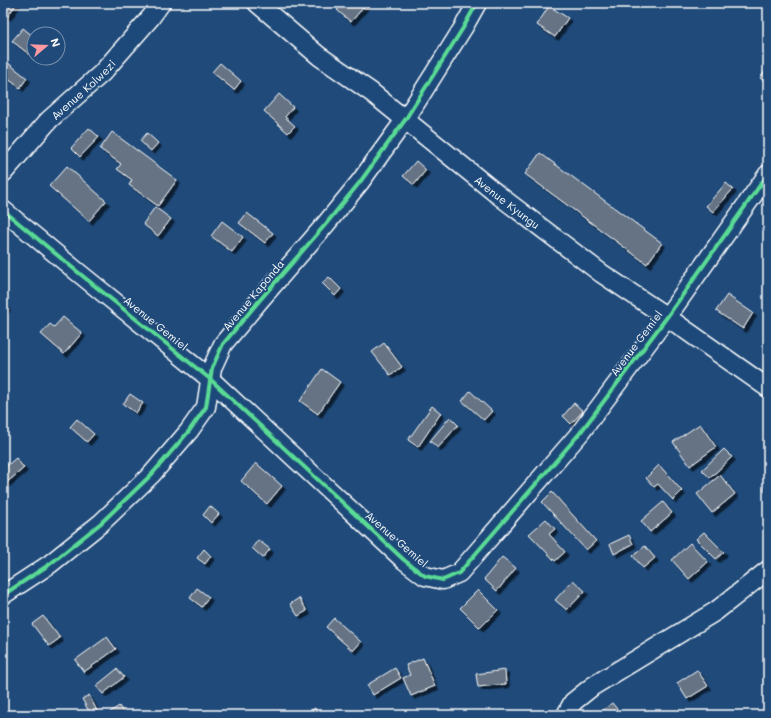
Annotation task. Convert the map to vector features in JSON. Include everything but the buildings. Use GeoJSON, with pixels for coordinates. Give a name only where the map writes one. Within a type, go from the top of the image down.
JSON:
{"type":"FeatureCollection","features":[{"type":"Feature","properties":{"kind":"street","name":"Avenue Kolwezi"},"geometry":{"type":"LineString","coordinates":[[3,174],[49,120],[102,72],[151,18],[161,3]]}},
{"type":"Feature","properties":{"kind":"street","name":"Avenue Kyungu"},"geometry":{"type":"LineString","coordinates":[[257,3],[319,56],[371,92],[515,208],[601,273],[768,388]]}},
{"type":"Feature","properties":{"kind":"street","name":"Avenue Kaponda"},"geometry":{"type":"LineString","coordinates":[[3,596],[50,564],[101,523],[152,474],[189,430],[206,407],[212,368],[224,344],[360,182],[405,120],[477,3]]}},
{"type":"Feature","properties":{"kind":"street","name":"Avenue Gemiel"},"geometry":{"type":"LineString","coordinates":[[3,210],[210,378],[404,560],[425,576],[443,580],[459,573],[580,434],[667,317],[768,174]]}},
{"type":"Feature","properties":{"kind":"street"},"geometry":{"type":"LineString","coordinates":[[566,715],[573,702],[593,686],[716,611],[768,570]]}},
{"type":"Feature","properties":{"kind":"cycle path"},"geometry":{"type":"LineString","coordinates":[[3,595],[50,564],[101,523],[152,474],[189,431],[206,407],[212,368],[223,344],[360,182],[405,120],[477,3]]}},
{"type":"Feature","properties":{"kind":"cycle path"},"geometry":{"type":"LineString","coordinates":[[3,210],[210,379],[404,560],[425,576],[443,580],[459,573],[580,433],[667,317],[768,174]]}}]}
